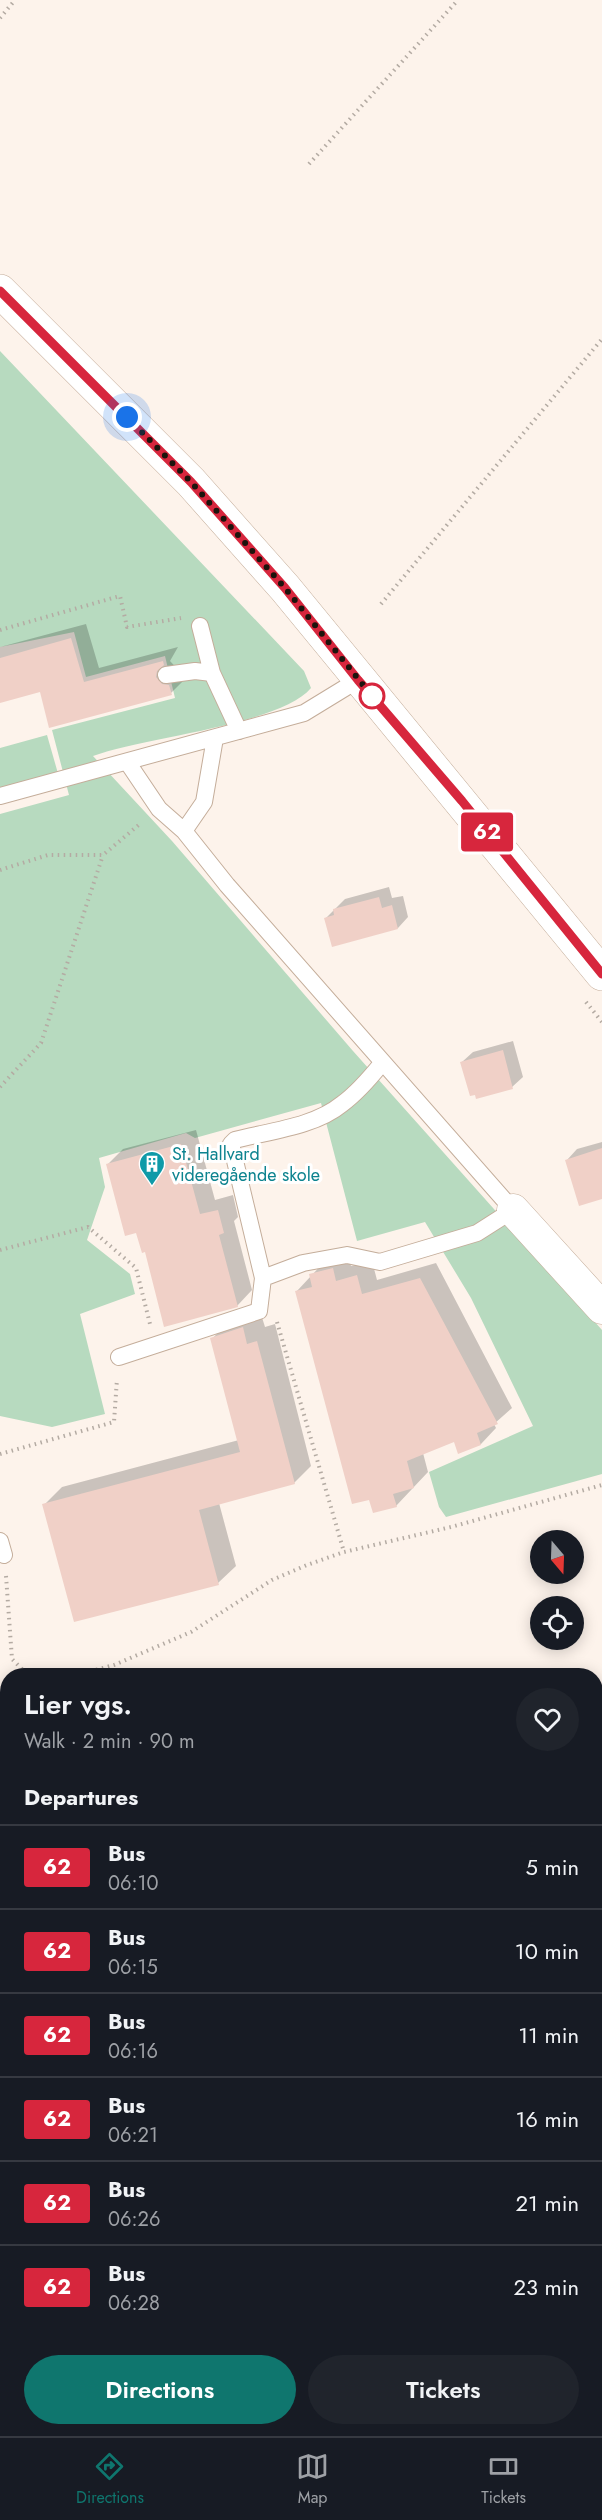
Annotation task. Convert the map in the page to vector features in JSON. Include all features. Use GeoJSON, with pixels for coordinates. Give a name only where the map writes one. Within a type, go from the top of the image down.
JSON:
{"type":"FeatureCollection","features":[{"type":"Feature","properties":{"kind":"street"},"geometry":{"type":"LineString","coordinates":[[0,291],[191,482],[285,588],[358,680],[462,801],[591,985]]}},
{"type":"Feature","properties":{"kind":"street"},"geometry":{"type":"LineString","coordinates":[[513,1210],[602,1308]]}},
{"type":"Feature","properties":{"kind":"lane"},"geometry":{"type":"LineString","coordinates":[[200,626],[212,673],[239,731]]}},
{"type":"Feature","properties":{"kind":"lane"},"geometry":{"type":"LineString","coordinates":[[166,675],[195,671],[212,673]]}},
{"type":"Feature","properties":{"kind":"lane"},"geometry":{"type":"LineString","coordinates":[[0,796],[128,763],[304,713],[358,680]]}},
{"type":"Feature","properties":{"kind":"lane"},"geometry":{"type":"LineString","coordinates":[[184,831],[204,802],[215,738]]}},
{"type":"Feature","properties":{"kind":"lane"},"geometry":{"type":"LineString","coordinates":[[128,763],[159,809],[184,831],[227,885],[513,1210],[477,1233],[380,1262],[347,1255],[303,1263],[263,1278]]}},
{"type":"Feature","properties":{"kind":"lane"},"geometry":{"type":"LineString","coordinates":[[119,1357],[259,1311],[263,1278],[231,1143],[308,1121],[330,1112],[341,1105],[382,1063]]}},
{"type":"Feature","properties":{"kind":"path"},"geometry":{"type":"LineString","coordinates":[[0,18],[15,0]]}},
{"type":"Feature","properties":{"kind":"path"},"geometry":{"type":"LineString","coordinates":[[309,164],[458,0]]}},
{"type":"Feature","properties":{"kind":"path"},"geometry":{"type":"LineString","coordinates":[[381,604],[602,339]]}},
{"type":"Feature","properties":{"kind":"path"},"geometry":{"type":"LineString","coordinates":[[0,630],[120,596],[127,627],[186,617],[200,626]]}},
{"type":"Feature","properties":{"kind":"path"},"geometry":{"type":"LineString","coordinates":[[0,1087],[41,1043],[103,855],[159,809]]}},
{"type":"Feature","properties":{"kind":"path"},"geometry":{"type":"LineString","coordinates":[[0,870],[48,855],[103,855]]}},
{"type":"Feature","properties":{"kind":"path"},"geometry":{"type":"LineString","coordinates":[[591,985],[602,1022]]}},
{"type":"Feature","properties":{"kind":"path"},"geometry":{"type":"LineString","coordinates":[[0,1250],[88,1227],[136,1268],[155,1345]]}},
{"type":"Feature","properties":{"kind":"path"},"geometry":{"type":"LineString","coordinates":[[259,1311],[277,1322],[344,1552]]}},
{"type":"Feature","properties":{"kind":"path"},"geometry":{"type":"LineString","coordinates":[[0,1455],[114,1422],[119,1357]]}},
{"type":"Feature","properties":{"kind":"path"},"geometry":{"type":"LineString","coordinates":[[103,1668],[191,1632],[272,1580],[344,1552],[452,1527],[602,1485]]}},
{"type":"Feature","properties":{"kind":"path"},"geometry":{"type":"LineString","coordinates":[[2,1548],[12,1659],[21,1668]]}},
{"type":"Feature","properties":{"kind":"green space"},"geometry":{"type":"Polygon","coordinates":[[[0,351],[304,671],[311,688],[295,701],[271,712],[210,729],[93,756],[172,841],[353,1051],[602,1330],[602,1474],[446,1517],[439,1507],[429,1472],[533,1426],[471,1298],[425,1222],[357,1241],[321,1103],[195,1138],[186,1133],[99,1158],[105,1187],[87,1240],[130,1274],[135,1294],[80,1314],[105,1414],[52,1427],[0,1416],[0,814],[69,795],[52,730],[175,698],[165,656],[86,677],[74,632],[0,647],[0,351]]]}},
{"type":"Feature","properties":{"kind":"green space"},"geometry":{"type":"Polygon","coordinates":[[[47,735],[59,777],[0,793],[0,748],[47,735]]]}},
{"type":"Feature","properties":{"kind":"building"},"geometry":{"type":"Polygon","coordinates":[[[71,638],[84,682],[163,661],[164,665],[157,671],[156,677],[162,684],[169,685],[172,695],[49,728],[40,692],[0,703],[0,658],[71,638]]]}},
{"type":"Feature","properties":{"kind":"building"},"geometry":{"type":"Polygon","coordinates":[[[379,897],[382,908],[392,905],[398,929],[332,947],[324,918],[334,915],[333,909],[379,897]]]}},
{"type":"Feature","properties":{"kind":"building"},"geometry":{"type":"Polygon","coordinates":[[[503,1050],[513,1089],[476,1099],[475,1095],[470,1096],[460,1062],[503,1050]]]}},
{"type":"Feature","properties":{"kind":"building"},"geometry":{"type":"Polygon","coordinates":[[[181,1144],[200,1214],[218,1210],[224,1233],[219,1235],[238,1307],[164,1327],[145,1252],[142,1253],[136,1233],[125,1236],[106,1164],[181,1144]]]}},
{"type":"Feature","properties":{"kind":"building"},"geometry":{"type":"Polygon","coordinates":[[[602,1148],[602,1199],[579,1206],[565,1160],[602,1148]]]}},
{"type":"Feature","properties":{"kind":"building"},"geometry":{"type":"Polygon","coordinates":[[[333,1268],[336,1281],[357,1275],[362,1294],[420,1278],[498,1424],[477,1433],[481,1445],[458,1454],[454,1442],[407,1461],[414,1488],[393,1494],[397,1507],[373,1513],[369,1500],[352,1504],[295,1291],[312,1287],[309,1274],[333,1268]]]}},
{"type":"Feature","properties":{"kind":"building"},"geometry":{"type":"Polygon","coordinates":[[[243,1327],[247,1344],[257,1341],[295,1484],[199,1510],[219,1585],[74,1622],[42,1504],[240,1452],[210,1338],[243,1327]]]}},
{"type":"Feature","properties":{"kind":"bus line","name":"62"},"geometry":{"type":"LineString","coordinates":[[0,291],[191,482],[285,588],[358,680],[462,801],[602,974]]}},
{"type":"Feature","properties":{"kind":"place","name":"St. Hallvard videregående skole"},"geometry":{"type":"Point","coordinates":[152,1187]}},
{"type":"Feature","properties":{"kind":"route"},"geometry":{"type":"LineString","coordinates":[[127,417],[191,482],[285,588],[372,696]]}}]}
